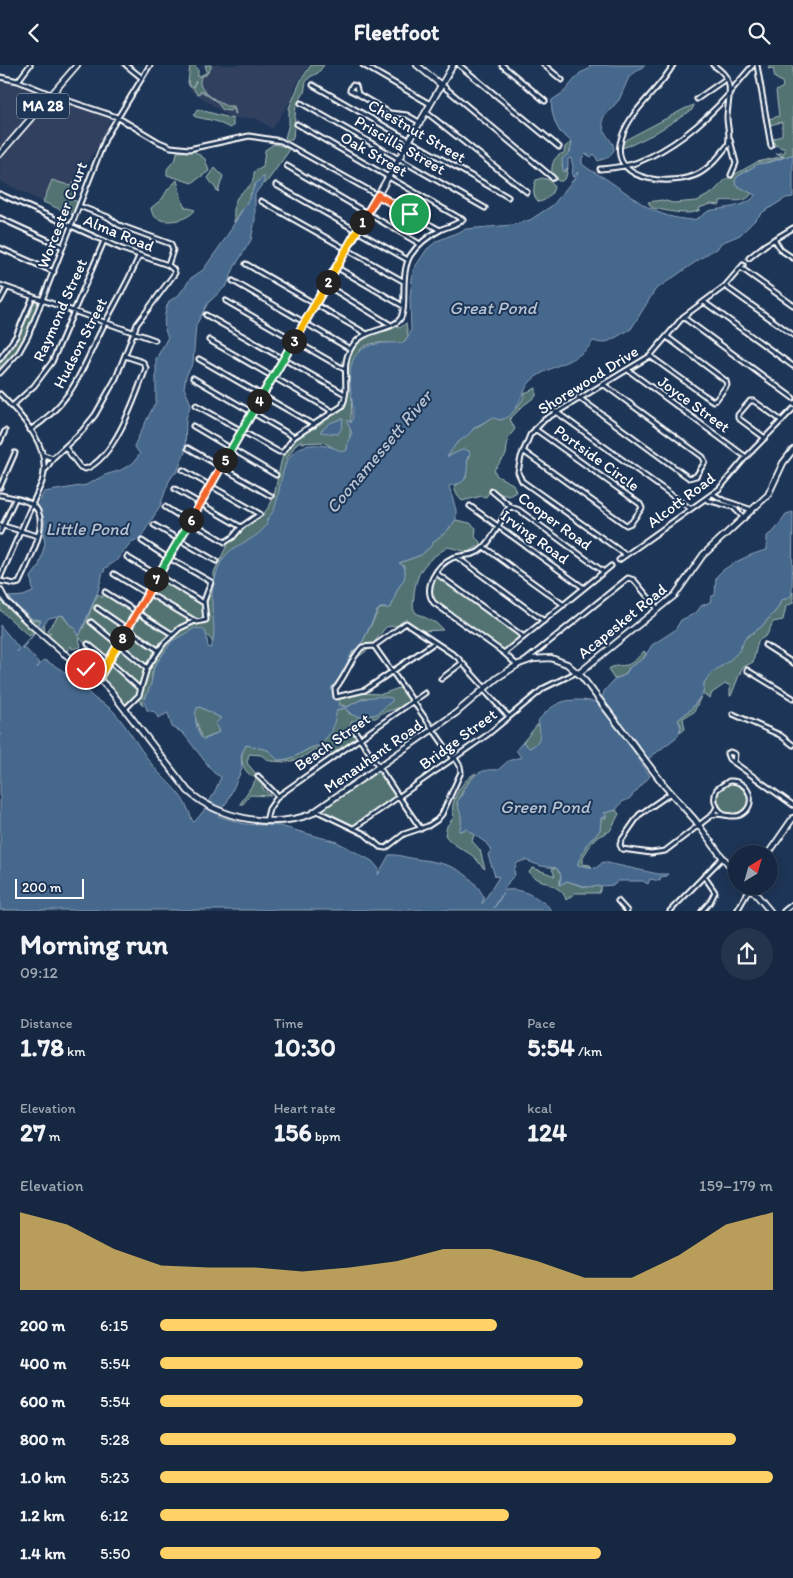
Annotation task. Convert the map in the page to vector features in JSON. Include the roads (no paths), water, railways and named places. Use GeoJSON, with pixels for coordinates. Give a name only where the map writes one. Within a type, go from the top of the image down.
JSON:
{"type":"FeatureCollection","features":[{"type":"Feature","properties":{"kind":"main road","name":"MA 28"},"geometry":{"type":"LineString","coordinates":[[1,151],[77,65]]}},
{"type":"Feature","properties":{"kind":"main road"},"geometry":{"type":"LineString","coordinates":[[417,65],[441,85]]}},
{"type":"Feature","properties":{"kind":"main road"},"geometry":{"type":"LineString","coordinates":[[99,678],[453,65]]}},
{"type":"Feature","properties":{"kind":"main road","name":"Acapesket Road"},"geometry":{"type":"LineString","coordinates":[[578,672],[678,592],[703,555],[770,494],[784,461],[793,450]]}},
{"type":"Feature","properties":{"kind":"main road","name":"Menauhant Road"},"geometry":{"type":"LineString","coordinates":[[0,590],[6,601],[37,630],[62,652],[99,678],[185,788],[206,803],[221,810],[243,817],[266,821],[296,819],[317,811],[434,729],[484,689],[524,661],[551,658],[567,664],[578,672],[671,793],[699,825],[728,863]]}},
{"type":"Feature","properties":{"kind":"main road"},"geometry":{"type":"LineString","coordinates":[[774,845],[793,818]]}},
{"type":"Feature","properties":{"kind":"main road"},"geometry":{"type":"LineString","coordinates":[[757,895],[770,911]]}},
{"type":"Feature","properties":{"kind":"street"},"geometry":{"type":"LineString","coordinates":[[18,81],[30,65]]}},
{"type":"Feature","properties":{"kind":"street"},"geometry":{"type":"LineString","coordinates":[[126,65],[142,78]]}},
{"type":"Feature","properties":{"kind":"street","name":"Worcester Court"},"geometry":{"type":"LineString","coordinates":[[0,373],[22,348],[104,143],[117,117],[150,65]]}},
{"type":"Feature","properties":{"kind":"street"},"geometry":{"type":"LineString","coordinates":[[363,65],[430,104]]}},
{"type":"Feature","properties":{"kind":"street"},"geometry":{"type":"LineString","coordinates":[[459,65],[558,147]]}},
{"type":"Feature","properties":{"kind":"street"},"geometry":{"type":"LineString","coordinates":[[502,65],[545,101]]}},
{"type":"Feature","properties":{"kind":"street"},"geometry":{"type":"LineString","coordinates":[[544,65],[562,80]]}},
{"type":"Feature","properties":{"kind":"street"},"geometry":{"type":"LineString","coordinates":[[673,65],[628,123],[620,146],[620,157],[625,165],[639,175],[650,179],[666,181],[687,178],[706,169],[727,146],[730,140]]}},
{"type":"Feature","properties":{"kind":"street"},"geometry":{"type":"LineString","coordinates":[[713,65],[723,72],[727,78],[730,93],[727,120],[736,163],[731,175]]}},
{"type":"Feature","properties":{"kind":"street"},"geometry":{"type":"LineString","coordinates":[[600,169],[638,162],[698,125],[755,65]]}},
{"type":"Feature","properties":{"kind":"street"},"geometry":{"type":"LineString","coordinates":[[755,65],[771,147]]}},
{"type":"Feature","properties":{"kind":"street"},"geometry":{"type":"LineString","coordinates":[[0,77],[18,81],[40,90],[50,97],[117,117],[162,144],[177,149],[189,149],[250,136],[281,141],[440,230],[420,244],[408,260],[403,281],[404,311],[401,318],[391,325],[367,334],[350,349],[344,369],[345,395],[342,405],[294,437],[282,453],[196,405]]}},
{"type":"Feature","properties":{"kind":"street"},"geometry":{"type":"LineString","coordinates":[[697,99],[727,78]]}},
{"type":"Feature","properties":{"kind":"street","name":"Chestnut Street"},"geometry":{"type":"LineString","coordinates":[[313,85],[508,197]]}},
{"type":"Feature","properties":{"kind":"street"},"geometry":{"type":"LineString","coordinates":[[441,85],[553,178]]}},
{"type":"Feature","properties":{"kind":"street"},"geometry":{"type":"LineString","coordinates":[[358,94],[390,113],[407,115],[420,122]]}},
{"type":"Feature","properties":{"kind":"street","name":"Priscilla Street"},"geometry":{"type":"LineString","coordinates":[[302,103],[485,208]]}},
{"type":"Feature","properties":{"kind":"street"},"geometry":{"type":"LineString","coordinates":[[426,111],[527,192]]}},
{"type":"Feature","properties":{"kind":"street","name":"Oak Street"},"geometry":{"type":"LineString","coordinates":[[297,124],[463,220],[440,230]]}},
{"type":"Feature","properties":{"kind":"street"},"geometry":{"type":"LineString","coordinates":[[287,166],[420,244]]}},
{"type":"Feature","properties":{"kind":"street"},"geometry":{"type":"LineString","coordinates":[[276,185],[408,260]]}},
{"type":"Feature","properties":{"kind":"street","name":"Alma Road"},"geometry":{"type":"LineString","coordinates":[[0,194],[71,227],[139,256],[168,265],[173,269],[175,273],[171,280],[141,319],[134,332]]}},
{"type":"Feature","properties":{"kind":"street"},"geometry":{"type":"LineString","coordinates":[[261,201],[403,281]]}},
{"type":"Feature","properties":{"kind":"street"},"geometry":{"type":"LineString","coordinates":[[79,205],[108,217],[118,225],[171,244],[173,250],[168,265]]}},
{"type":"Feature","properties":{"kind":"street"},"geometry":{"type":"LineString","coordinates":[[0,217],[63,247]]}},
{"type":"Feature","properties":{"kind":"street"},"geometry":{"type":"LineString","coordinates":[[749,258],[774,239],[793,228]]}},
{"type":"Feature","properties":{"kind":"street"},"geometry":{"type":"LineString","coordinates":[[774,239],[781,250],[793,258]]}},
{"type":"Feature","properties":{"kind":"street","name":"Raymond Street"},"geometry":{"type":"LineString","coordinates":[[12,406],[34,386],[52,362],[104,241]]}},
{"type":"Feature","properties":{"kind":"street"},"geometry":{"type":"LineString","coordinates":[[0,248],[54,272]]}},
{"type":"Feature","properties":{"kind":"street","name":"Hudson Street"},"geometry":{"type":"LineString","coordinates":[[30,430],[48,417],[70,393],[139,256]]}},
{"type":"Feature","properties":{"kind":"street"},"geometry":{"type":"LineString","coordinates":[[246,264],[367,334]]}},
{"type":"Feature","properties":{"kind":"street"},"geometry":{"type":"LineString","coordinates":[[336,267],[403,306]]}},
{"type":"Feature","properties":{"kind":"street","name":"Shorewood Drive"},"geometry":{"type":"LineString","coordinates":[[626,555],[519,478],[518,472],[523,451],[535,429],[555,411],[650,356],[683,317],[725,286],[742,267],[793,305]]}},
{"type":"Feature","properties":{"kind":"street"},"geometry":{"type":"LineString","coordinates":[[233,281],[350,349]]}},
{"type":"Feature","properties":{"kind":"street"},"geometry":{"type":"LineString","coordinates":[[0,285],[155,340]]}},
{"type":"Feature","properties":{"kind":"street"},"geometry":{"type":"LineString","coordinates":[[326,285],[391,325]]}},
{"type":"Feature","properties":{"kind":"street"},"geometry":{"type":"LineString","coordinates":[[725,286],[793,335]]}},
{"type":"Feature","properties":{"kind":"street"},"geometry":{"type":"LineString","coordinates":[[0,301],[7,288]]}},
{"type":"Feature","properties":{"kind":"street"},"geometry":{"type":"LineString","coordinates":[[0,359],[19,331],[33,297]]}},
{"type":"Feature","properties":{"kind":"street"},"geometry":{"type":"LineString","coordinates":[[226,301],[344,369]]}},
{"type":"Feature","properties":{"kind":"street"},"geometry":{"type":"LineString","coordinates":[[704,301],[793,366]]}},
{"type":"Feature","properties":{"kind":"street"},"geometry":{"type":"LineString","coordinates":[[206,315],[284,358],[345,395]]}},
{"type":"Feature","properties":{"kind":"street"},"geometry":{"type":"LineString","coordinates":[[683,317],[793,398]]}},
{"type":"Feature","properties":{"kind":"street"},"geometry":{"type":"LineString","coordinates":[[45,470],[53,458],[82,431],[95,415],[108,394],[134,332]]}},
{"type":"Feature","properties":{"kind":"street"},"geometry":{"type":"LineString","coordinates":[[650,356],[704,395],[713,401],[716,400],[727,385],[726,381],[667,337]]}},
{"type":"Feature","properties":{"kind":"street"},"geometry":{"type":"LineString","coordinates":[[209,340],[332,411]]}},
{"type":"Feature","properties":{"kind":"street"},"geometry":{"type":"LineString","coordinates":[[65,447],[80,467],[85,469],[97,461],[111,445],[129,414],[146,368],[143,362],[125,356]]}},
{"type":"Feature","properties":{"kind":"street"},"geometry":{"type":"LineString","coordinates":[[199,359],[314,425]]}},
{"type":"Feature","properties":{"kind":"street","name":"Joyce Street"},"geometry":{"type":"LineString","coordinates":[[628,370],[746,457]]}},
{"type":"Feature","properties":{"kind":"street"},"geometry":{"type":"LineString","coordinates":[[193,378],[294,437]]}},
{"type":"Feature","properties":{"kind":"street"},"geometry":{"type":"LineString","coordinates":[[578,397],[688,478],[696,476],[704,462],[704,458],[603,384]]}},
{"type":"Feature","properties":{"kind":"street"},"geometry":{"type":"LineString","coordinates":[[0,393],[30,430],[44,455],[45,470],[42,482],[32,504],[0,579],[18,583],[42,522],[39,513],[32,504],[0,495]]}},
{"type":"Feature","properties":{"kind":"street"},"geometry":{"type":"LineString","coordinates":[[765,438],[738,418],[747,403],[754,401],[782,421]]}},
{"type":"Feature","properties":{"kind":"street","name":"Alcott Road"},"geometry":{"type":"LineString","coordinates":[[619,561],[713,493],[793,409]]}},
{"type":"Feature","properties":{"kind":"street"},"geometry":{"type":"LineString","coordinates":[[555,411],[691,509]]}},
{"type":"Feature","properties":{"kind":"street"},"geometry":{"type":"LineString","coordinates":[[193,426],[276,475]]}},
{"type":"Feature","properties":{"kind":"street","name":"Portside Circle"},"geometry":{"type":"LineString","coordinates":[[523,451],[626,525],[631,523],[642,508],[640,504],[535,429]]}},
{"type":"Feature","properties":{"kind":"street"},"geometry":{"type":"LineString","coordinates":[[0,442],[5,431]]}},
{"type":"Feature","properties":{"kind":"street"},"geometry":{"type":"LineString","coordinates":[[188,448],[271,496]]}},
{"type":"Feature","properties":{"kind":"street"},"geometry":{"type":"LineString","coordinates":[[0,487],[15,453]]}},
{"type":"Feature","properties":{"kind":"street"},"geometry":{"type":"LineString","coordinates":[[44,455],[53,458]]}},
{"type":"Feature","properties":{"kind":"street"},"geometry":{"type":"LineString","coordinates":[[166,507],[225,542],[233,537],[241,527],[260,514],[183,469]]}},
{"type":"Feature","properties":{"kind":"street"},"geometry":{"type":"LineString","coordinates":[[175,489],[241,527]]}},
{"type":"Feature","properties":{"kind":"street","name":"Cooper Road"},"geometry":{"type":"LineString","coordinates":[[492,491],[511,507],[519,510],[604,572]]}},
{"type":"Feature","properties":{"kind":"street"},"geometry":{"type":"LineString","coordinates":[[713,493],[723,500],[752,511]]}},
{"type":"Feature","properties":{"kind":"street"},"geometry":{"type":"LineString","coordinates":[[0,532],[1,525],[15,499]]}},
{"type":"Feature","properties":{"kind":"street"},"geometry":{"type":"LineString","coordinates":[[706,499],[733,507],[744,518]]}},
{"type":"Feature","properties":{"kind":"street","name":"Irving Road"},"geometry":{"type":"LineString","coordinates":[[470,505],[584,589]]}},
{"type":"Feature","properties":{"kind":"street"},"geometry":{"type":"LineString","coordinates":[[511,507],[484,547],[475,554],[456,557],[444,564],[436,573],[430,588],[431,599],[504,653],[517,665]]}},
{"type":"Feature","properties":{"kind":"street"},"geometry":{"type":"LineString","coordinates":[[1,525],[38,536]]}},
{"type":"Feature","properties":{"kind":"street"},"geometry":{"type":"LineString","coordinates":[[154,525],[216,561]]}},
{"type":"Feature","properties":{"kind":"street"},"geometry":{"type":"LineString","coordinates":[[125,709],[137,698],[147,668],[158,650],[172,634],[195,622],[206,620],[204,603],[211,582],[142,541]]}},
{"type":"Feature","properties":{"kind":"street"},"geometry":{"type":"LineString","coordinates":[[484,547],[564,605]]}},
{"type":"Feature","properties":{"kind":"street"},"geometry":{"type":"LineString","coordinates":[[126,557],[204,603]]}},
{"type":"Feature","properties":{"kind":"street"},"geometry":{"type":"LineString","coordinates":[[456,557],[544,621]]}},
{"type":"Feature","properties":{"kind":"street"},"geometry":{"type":"LineString","coordinates":[[504,653],[610,567]]}},
{"type":"Feature","properties":{"kind":"street"},"geometry":{"type":"LineString","coordinates":[[436,573],[524,637]]}},
{"type":"Feature","properties":{"kind":"street"},"geometry":{"type":"LineString","coordinates":[[114,574],[195,622]]}},
{"type":"Feature","properties":{"kind":"street"},"geometry":{"type":"LineString","coordinates":[[524,661],[627,578],[631,578],[658,609]]}},
{"type":"Feature","properties":{"kind":"street"},"geometry":{"type":"LineString","coordinates":[[106,592],[172,634]]}},
{"type":"Feature","properties":{"kind":"street"},"geometry":{"type":"LineString","coordinates":[[97,608],[158,650]]}},
{"type":"Feature","properties":{"kind":"street"},"geometry":{"type":"LineString","coordinates":[[91,622],[147,668]]}},
{"type":"Feature","properties":{"kind":"street"},"geometry":{"type":"LineString","coordinates":[[434,643],[415,654],[392,673],[365,690],[336,697],[335,689],[342,681],[355,654],[362,647],[374,646],[406,623],[434,643],[440,645],[462,663],[509,717]]}},
{"type":"Feature","properties":{"kind":"street"},"geometry":{"type":"LineString","coordinates":[[88,643],[141,689]]}},
{"type":"Feature","properties":{"kind":"street"},"geometry":{"type":"LineString","coordinates":[[765,645],[793,663]]}},
{"type":"Feature","properties":{"kind":"street"},"geometry":{"type":"LineString","coordinates":[[317,811],[367,835],[380,847],[388,847],[402,835],[432,824],[440,817],[459,775],[460,766],[374,646]]}},
{"type":"Feature","properties":{"kind":"street"},"geometry":{"type":"LineString","coordinates":[[442,679],[462,663]]}},
{"type":"Feature","properties":{"kind":"street"},"geometry":{"type":"LineString","coordinates":[[746,670],[793,698]]}},
{"type":"Feature","properties":{"kind":"street","name":"Bridge Street"},"geometry":{"type":"LineString","coordinates":[[354,828],[454,758],[544,688],[578,672]]}},
{"type":"Feature","properties":{"kind":"street","name":"Beach Street"},"geometry":{"type":"LineString","coordinates":[[266,821],[269,809],[278,795],[425,693]]}},
{"type":"Feature","properties":{"kind":"street"},"geometry":{"type":"LineString","coordinates":[[733,713],[780,735],[793,745]]}},
{"type":"Feature","properties":{"kind":"street"},"geometry":{"type":"LineString","coordinates":[[353,729],[421,829]]}},
{"type":"Feature","properties":{"kind":"street"},"geometry":{"type":"LineString","coordinates":[[734,763],[792,804]]}},
{"type":"Feature","properties":{"kind":"street"},"geometry":{"type":"LineString","coordinates":[[258,776],[278,795]]}},
{"type":"Feature","properties":{"kind":"street"},"geometry":{"type":"LineString","coordinates":[[712,815],[735,816],[747,809],[751,799],[745,786],[735,780],[722,783],[715,793],[717,807],[723,814]]}},
{"type":"Feature","properties":{"kind":"street"},"geometry":{"type":"LineString","coordinates":[[671,793],[638,816],[621,841],[622,849],[661,853],[712,815],[717,807]]}},
{"type":"Feature","properties":{"kind":"street"},"geometry":{"type":"LineString","coordinates":[[670,911],[723,857]]}},
{"type":"Feature","properties":{"kind":"street"},"geometry":{"type":"LineString","coordinates":[[702,911],[715,892],[714,887],[704,877]]}},
{"type":"Feature","properties":{"kind":"street"},"geometry":{"type":"LineString","coordinates":[[737,911],[746,895]]}},
{"type":"Feature","properties":{"kind":"street"},"geometry":{"type":"LineString","coordinates":[[618,901],[627,911]]}},
{"type":"Feature","properties":{"kind":"street"},"geometry":{"type":"LineString","coordinates":[[784,911],[793,904]]}},
{"type":"Feature","properties":{"kind":"water"},"geometry":{"type":"Polygon","coordinates":[[[590,65],[645,65],[629,77],[619,100],[603,118],[604,129],[614,150],[609,157],[598,161],[594,154],[591,157],[586,154],[582,158],[582,164],[640,203],[668,216],[692,220],[710,211],[737,206],[748,202],[755,195],[736,185],[737,177],[758,164],[791,155],[793,155],[793,197],[786,198],[763,212],[740,235],[721,243],[717,249],[655,290],[631,329],[609,341],[601,343],[593,341],[581,354],[539,375],[528,384],[516,408],[508,417],[500,420],[492,418],[475,427],[456,444],[447,457],[464,449],[469,451],[470,455],[467,458],[467,470],[463,481],[449,486],[456,510],[456,520],[421,555],[399,563],[404,566],[405,575],[393,603],[389,608],[380,608],[377,611],[361,645],[352,652],[339,682],[334,688],[335,699],[340,706],[348,707],[358,701],[374,697],[391,698],[393,700],[377,714],[362,717],[352,715],[345,708],[337,710],[332,731],[319,746],[310,748],[291,758],[278,760],[268,750],[246,745],[241,755],[242,769],[227,802],[220,810],[218,816],[245,824],[280,826],[337,842],[372,861],[379,869],[378,875],[389,855],[447,865],[464,873],[471,879],[484,897],[482,904],[499,877],[495,876],[488,855],[491,850],[486,843],[467,829],[459,831],[461,819],[457,802],[468,784],[476,775],[489,770],[498,770],[508,761],[521,757],[516,750],[523,742],[529,748],[540,737],[538,721],[551,708],[565,701],[598,702],[608,717],[629,734],[602,697],[605,690],[615,679],[625,675],[630,667],[644,658],[652,645],[675,630],[681,620],[696,613],[701,606],[710,602],[712,596],[715,595],[717,577],[722,571],[741,559],[767,550],[767,536],[775,530],[786,514],[793,512],[792,594],[789,598],[781,600],[778,608],[761,627],[745,638],[739,651],[729,661],[711,673],[704,683],[703,693],[692,708],[678,720],[681,727],[678,736],[648,759],[632,737],[628,738],[629,744],[650,776],[616,810],[604,813],[607,816],[601,818],[600,830],[586,845],[577,865],[596,868],[603,862],[658,874],[668,874],[667,876],[660,877],[660,881],[650,879],[648,884],[643,881],[618,881],[614,885],[587,887],[567,881],[559,885],[561,876],[556,868],[541,866],[525,860],[517,863],[514,870],[515,875],[509,881],[494,908],[506,890],[512,890],[531,895],[552,910],[0,910],[0,625],[19,648],[17,652],[35,633],[22,649],[26,649],[39,663],[37,668],[44,660],[51,663],[111,709],[124,724],[156,770],[179,795],[194,822],[210,801],[221,777],[214,773],[183,733],[172,727],[168,713],[158,718],[155,712],[147,710],[144,702],[151,684],[154,667],[172,641],[195,628],[206,632],[208,647],[211,648],[214,631],[212,594],[218,569],[227,554],[253,538],[267,524],[267,520],[274,510],[277,501],[283,471],[292,454],[300,448],[310,445],[327,446],[343,452],[347,450],[348,441],[352,433],[347,422],[348,420],[351,423],[353,416],[350,378],[354,358],[367,347],[377,344],[402,343],[407,339],[411,330],[410,297],[413,270],[427,249],[437,241],[466,229],[512,225],[530,220],[553,205],[577,175],[578,172],[572,176],[571,158],[568,159],[568,167],[563,172],[562,159],[570,152],[572,143],[560,132],[556,125],[552,112],[552,100],[564,92],[580,73],[589,69],[590,65]],[[200,707],[197,708],[195,715],[196,725],[199,734],[204,740],[219,732],[216,723],[221,718],[200,707]]]}},
{"type":"Feature","properties":{"kind":"water","name":"Little Pond"},"geometry":{"type":"Polygon","coordinates":[[[264,176],[264,182],[255,194],[255,220],[251,240],[234,268],[227,285],[208,303],[196,325],[193,363],[186,376],[184,388],[191,404],[186,418],[185,452],[177,472],[169,481],[160,506],[143,534],[139,539],[131,542],[116,561],[104,569],[98,591],[80,634],[76,633],[75,628],[70,625],[63,615],[49,618],[39,630],[37,627],[41,620],[32,619],[25,612],[19,611],[9,597],[23,596],[33,592],[31,577],[39,566],[45,543],[43,532],[45,521],[37,506],[44,492],[86,485],[105,475],[121,470],[133,463],[140,454],[134,446],[156,401],[156,359],[168,337],[164,319],[169,301],[178,296],[191,278],[203,270],[225,239],[250,197],[255,184],[264,176]]]}},
{"type":"Feature","properties":{"kind":"water"},"geometry":{"type":"Polygon","coordinates":[[[343,419],[342,427],[338,434],[320,432],[330,423],[343,419]]]}},
{"type":"Feature","properties":{"kind":"water label","name":"Great Pond"},"geometry":{"type":"Point","coordinates":[493,308]}},
{"type":"Feature","properties":{"kind":"water label","name":"Coonamessett River"},"geometry":{"type":"Point","coordinates":[379,452]}},
{"type":"Feature","properties":{"kind":"water label","name":"Green Pond"},"geometry":{"type":"Point","coordinates":[545,807]}}]}
